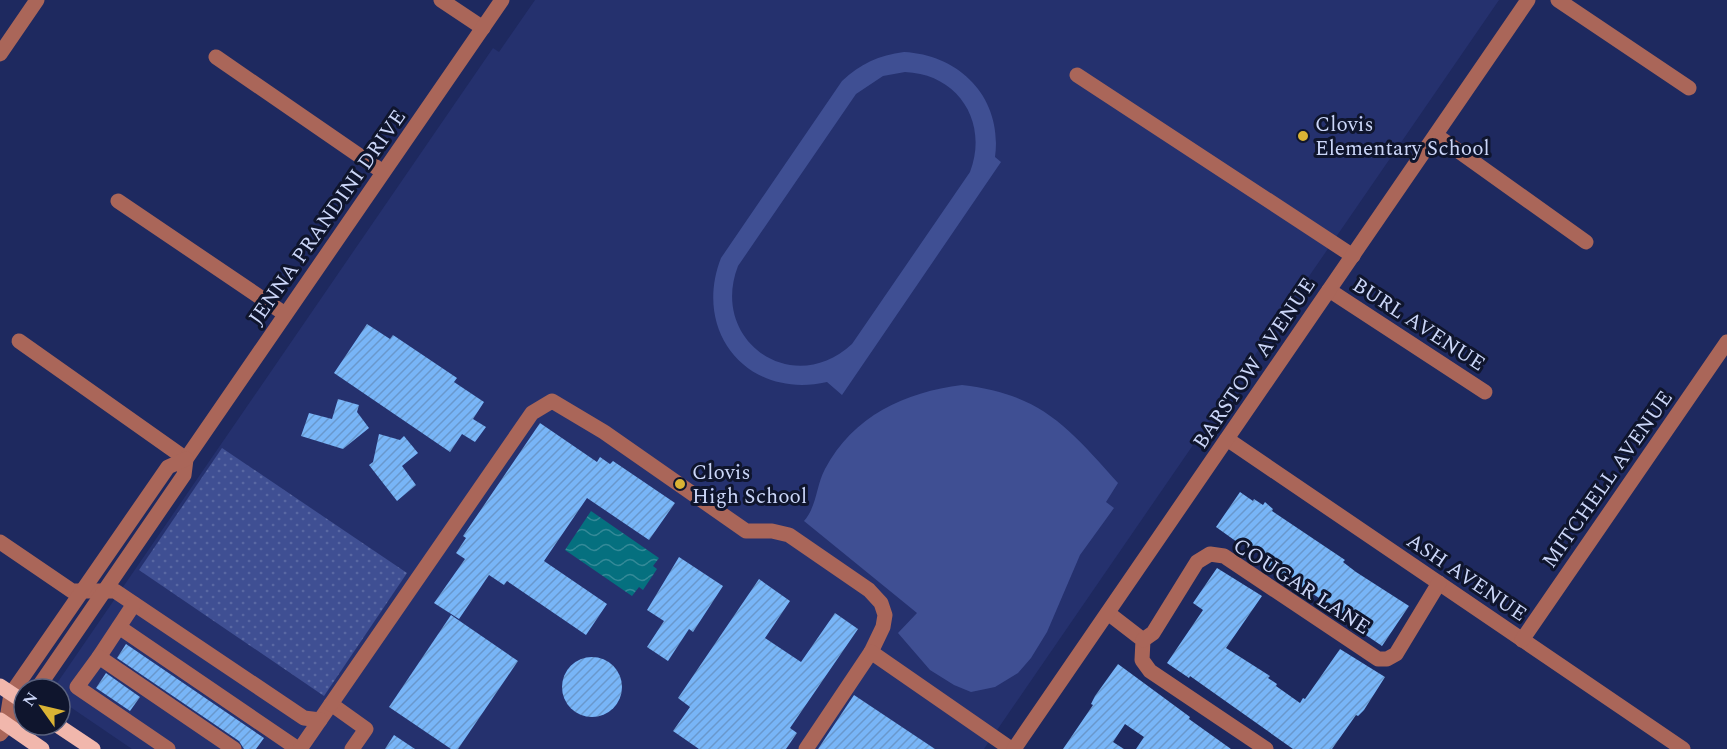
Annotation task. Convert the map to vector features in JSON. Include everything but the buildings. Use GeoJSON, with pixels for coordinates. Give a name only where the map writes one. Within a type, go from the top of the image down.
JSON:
{"type":"FeatureCollection","features":[{"type":"Feature","properties":{"kind":"main road"},"geometry":{"type":"LineString","coordinates":[[2,726],[39,746]]}},
{"type":"Feature","properties":{"kind":"main road"},"geometry":{"type":"LineString","coordinates":[[72,735],[93,749]]}},
{"type":"Feature","properties":{"kind":"street"},"geometry":{"type":"LineString","coordinates":[[0,54],[37,0]]}},
{"type":"Feature","properties":{"kind":"street"},"geometry":{"type":"LineString","coordinates":[[441,0],[483,28]]}},
{"type":"Feature","properties":{"kind":"street","name":"JENNA PRANDINI DRIVE"},"geometry":{"type":"LineString","coordinates":[[45,677],[184,475],[186,459],[502,0]]}},
{"type":"Feature","properties":{"kind":"street","name":"BARSTOW AVENUE"},"geometry":{"type":"LineString","coordinates":[[1013,749],[1528,0]]}},
{"type":"Feature","properties":{"kind":"street"},"geometry":{"type":"LineString","coordinates":[[1558,0],[1689,88]]}},
{"type":"Feature","properties":{"kind":"street"},"geometry":{"type":"LineString","coordinates":[[216,57],[383,172]]}},
{"type":"Feature","properties":{"kind":"street"},"geometry":{"type":"LineString","coordinates":[[1077,75],[1353,256]]}},
{"type":"Feature","properties":{"kind":"street"},"geometry":{"type":"LineString","coordinates":[[1436,135],[1586,242]]}},
{"type":"Feature","properties":{"kind":"street"},"geometry":{"type":"LineString","coordinates":[[118,201],[285,314]]}},
{"type":"Feature","properties":{"kind":"street","name":"BURL AVENUE"},"geometry":{"type":"LineString","coordinates":[[1329,290],[1485,393]]}},
{"type":"Feature","properties":{"kind":"street"},"geometry":{"type":"LineString","coordinates":[[19,341],[186,459]]}},
{"type":"Feature","properties":{"kind":"street","name":"MITCHELL AVENUE"},"geometry":{"type":"LineString","coordinates":[[1522,640],[1727,342]]}},
{"type":"Feature","properties":{"kind":"street"},"geometry":{"type":"LineString","coordinates":[[118,627],[299,749],[532,413],[552,401],[604,432],[746,531],[772,531],[789,535],[870,590],[881,603],[885,615],[883,627],[871,652],[806,749]]}},
{"type":"Feature","properties":{"kind":"street","name":"ASH AVENUE"},"geometry":{"type":"LineString","coordinates":[[1227,439],[1683,749]]}},
{"type":"Feature","properties":{"kind":"street","name":"JENNA PRANDINI DRIVE"},"geometry":{"type":"LineString","coordinates":[[24,677],[168,467],[186,459]]}},
{"type":"Feature","properties":{"kind":"street"},"geometry":{"type":"LineString","coordinates":[[0,542],[72,591],[115,591],[304,718],[320,720]]}},
{"type":"Feature","properties":{"kind":"street","name":"COUGAR LANE"},"geometry":{"type":"LineString","coordinates":[[1143,640],[1153,633],[1197,562],[1210,554],[1224,556],[1378,659],[1387,659],[1396,654],[1439,583]]}},
{"type":"Feature","properties":{"kind":"street"},"geometry":{"type":"LineString","coordinates":[[134,604],[77,687],[168,749]]}},
{"type":"Feature","properties":{"kind":"street"},"geometry":{"type":"LineString","coordinates":[[1108,613],[1143,640],[1142,660],[1150,671],[1266,749]]}},
{"type":"Feature","properties":{"kind":"street"},"geometry":{"type":"LineString","coordinates":[[871,652],[1013,749]]}},
{"type":"Feature","properties":{"kind":"street"},"geometry":{"type":"LineString","coordinates":[[99,657],[234,749]]}},
{"type":"Feature","properties":{"kind":"street","name":"JENNA PRANDINI DRIVE"},"geometry":{"type":"LineString","coordinates":[[2,726],[12,694]]}},
{"type":"Feature","properties":{"kind":"street"},"geometry":{"type":"LineString","coordinates":[[331,705],[366,729],[352,749]]}},
{"type":"Feature","properties":{"kind":"shaded area","name":"Clovis High School"},"geometry":{"type":"Polygon","coordinates":[[[535,0],[1499,0],[984,749],[132,749],[72,708],[72,677],[61,677],[493,48],[499,52],[535,0]]]}},
{"type":"Feature","properties":{"kind":"shaded area"},"geometry":{"type":"Polygon","coordinates":[[[895,53],[925,55],[943,62],[960,71],[974,84],[985,99],[992,117],[996,136],[995,157],[1001,162],[842,395],[827,382],[799,385],[773,381],[751,370],[734,354],[721,334],[714,311],[714,285],[721,258],[842,81],[870,61],[895,53]],[[905,72],[883,76],[856,94],[738,266],[732,293],[735,318],[746,338],[762,354],[782,363],[805,366],[829,360],[852,344],[970,172],[975,153],[975,136],[972,119],[965,104],[954,91],[940,81],[924,75],[905,72]]]}},
{"type":"Feature","properties":{"kind":"shaded area"},"geometry":{"type":"Polygon","coordinates":[[[962,385],[1013,396],[1051,416],[1084,445],[1118,483],[1106,502],[1114,508],[1080,555],[1047,632],[1031,658],[1018,673],[995,687],[971,692],[954,685],[930,670],[898,633],[917,613],[804,521],[812,509],[825,469],[850,434],[883,410],[901,401],[941,388],[962,385]]]}},
{"type":"Feature","properties":{"kind":"shaded area"},"geometry":{"type":"Polygon","coordinates":[[[222,448],[407,573],[324,696],[139,570],[222,448]]]}},
{"type":"Feature","properties":{"kind":"water"},"geometry":{"type":"Polygon","coordinates":[[[591,511],[659,558],[653,566],[657,569],[643,590],[639,587],[632,596],[565,550],[591,511]]]}},
{"type":"Feature","properties":{"kind":"place","name":"Clovis Elementary School"},"geometry":{"type":"Point","coordinates":[1303,136]}},
{"type":"Feature","properties":{"kind":"place","name":"Clovis High School"},"geometry":{"type":"Point","coordinates":[680,484]}}]}
